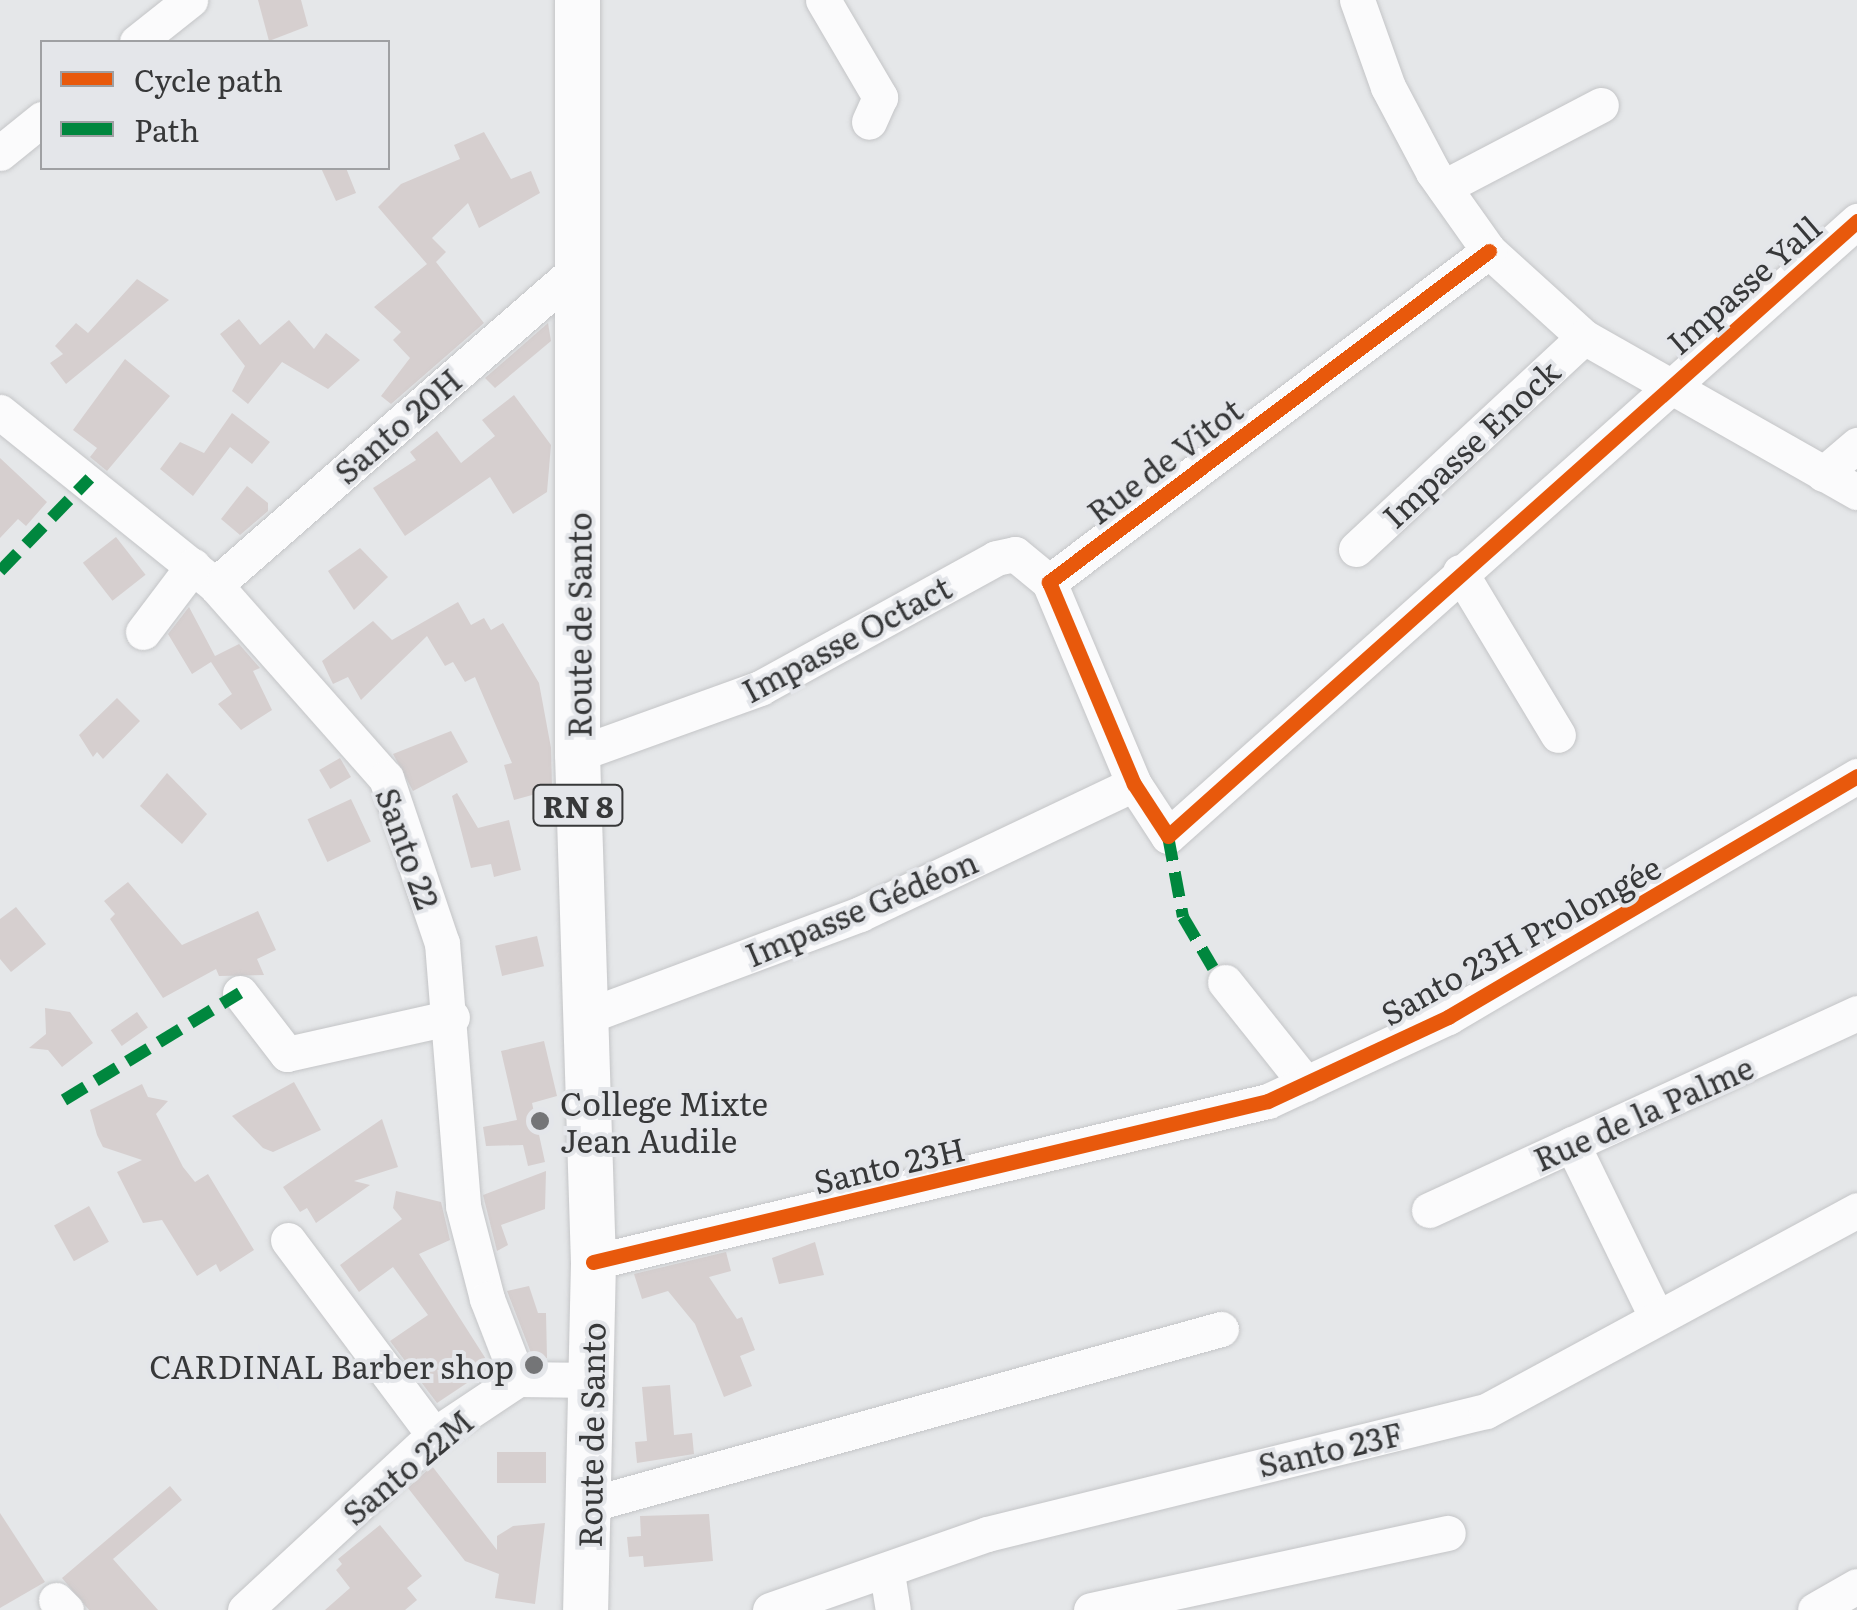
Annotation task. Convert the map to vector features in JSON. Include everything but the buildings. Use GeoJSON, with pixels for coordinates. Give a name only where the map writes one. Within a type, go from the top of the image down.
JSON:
{"type":"FeatureCollection","features":[{"type":"Feature","properties":{"kind":"main road","name":"Route de Santo"},"geometry":{"type":"LineString","coordinates":[[576,0],[580,267],[577,754],[582,1018],[593,1262],[585,1610]]}},
{"type":"Feature","properties":{"kind":"street"},"geometry":{"type":"LineString","coordinates":[[140,40],[190,0]]}},
{"type":"Feature","properties":{"kind":"street"},"geometry":{"type":"LineString","coordinates":[[823,0],[880,97],[869,122]]}},
{"type":"Feature","properties":{"kind":"street"},"geometry":{"type":"LineString","coordinates":[[1357,0],[1388,88],[1444,188],[1488,252],[1584,338],[1664,388],[1857,492]]}},
{"type":"Feature","properties":{"kind":"street"},"geometry":{"type":"LineString","coordinates":[[1444,188],[1601,106]]}},
{"type":"Feature","properties":{"kind":"street"},"geometry":{"type":"LineString","coordinates":[[0,153],[40,120]]}},
{"type":"Feature","properties":{"kind":"street","name":"Impasse Yall"},"geometry":{"type":"LineString","coordinates":[[1134,784],[1168,836],[1664,388],[1857,222]]}},
{"type":"Feature","properties":{"kind":"street","name":"Rue de Vitot"},"geometry":{"type":"LineString","coordinates":[[1048,582],[1488,252]]}},
{"type":"Feature","properties":{"kind":"street","name":"Santo 20H"},"geometry":{"type":"LineString","coordinates":[[143,632],[204,575],[580,267]]}},
{"type":"Feature","properties":{"kind":"street","name":"Impasse Enock"},"geometry":{"type":"LineString","coordinates":[[1356,549],[1584,338]]}},
{"type":"Feature","properties":{"kind":"street","name":"Santo 22"},"geometry":{"type":"LineString","coordinates":[[0,412],[204,575],[386,778],[442,943],[452,1017],[463,1206],[487,1299],[518,1379]]}},
{"type":"Feature","properties":{"kind":"street"},"geometry":{"type":"LineString","coordinates":[[1823,474],[1857,445]]}},
{"type":"Feature","properties":{"kind":"street","name":"Impasse Octact"},"geometry":{"type":"LineString","coordinates":[[577,754],[760,688],[996,558],[1014,554],[1048,582]]}},
{"type":"Feature","properties":{"kind":"street"},"geometry":{"type":"LineString","coordinates":[[1460,572],[1558,735]]}},
{"type":"Feature","properties":{"kind":"street"},"geometry":{"type":"LineString","coordinates":[[1048,582],[1134,784]]}},
{"type":"Feature","properties":{"kind":"street","name":"Santo 23H Prolongée"},"geometry":{"type":"LineString","coordinates":[[1197,1120],[1306,1084],[1448,1017],[1857,776]]}},
{"type":"Feature","properties":{"kind":"street","name":"Impasse Gédéon"},"geometry":{"type":"LineString","coordinates":[[582,1018],[860,914],[1134,784]]}},
{"type":"Feature","properties":{"kind":"street"},"geometry":{"type":"LineString","coordinates":[[1225,982],[1306,1084]]}},
{"type":"Feature","properties":{"kind":"street"},"geometry":{"type":"LineString","coordinates":[[240,993],[287,1054],[452,1017]]}},
{"type":"Feature","properties":{"kind":"street","name":"Rue de la Palme"},"geometry":{"type":"LineString","coordinates":[[1429,1210],[1857,1013]]}},
{"type":"Feature","properties":{"kind":"street","name":"Santo 23H"},"geometry":{"type":"LineString","coordinates":[[593,1262],[1197,1120]]}},
{"type":"Feature","properties":{"kind":"street"},"geometry":{"type":"LineString","coordinates":[[1572,1144],[1656,1314]]}},
{"type":"Feature","properties":{"kind":"street","name":"Santo 23F"},"geometry":{"type":"LineString","coordinates":[[770,1610],[887,1573],[987,1534],[1486,1412],[1547,1383],[1656,1314],[1857,1210]]}},
{"type":"Feature","properties":{"kind":"street"},"geometry":{"type":"LineString","coordinates":[[288,1240],[434,1435]]}},
{"type":"Feature","properties":{"kind":"street"},"geometry":{"type":"LineString","coordinates":[[588,1504],[1221,1329]]}},
{"type":"Feature","properties":{"kind":"street"},"geometry":{"type":"LineString","coordinates":[[518,1379],[592,1380]]}},
{"type":"Feature","properties":{"kind":"street","name":"Santo 22M"},"geometry":{"type":"LineString","coordinates":[[245,1610],[434,1435],[518,1379]]}},
{"type":"Feature","properties":{"kind":"street"},"geometry":{"type":"LineString","coordinates":[[1092,1610],[1448,1533]]}},
{"type":"Feature","properties":{"kind":"street"},"geometry":{"type":"LineString","coordinates":[[887,1573],[893,1610]]}},
{"type":"Feature","properties":{"kind":"street"},"geometry":{"type":"LineString","coordinates":[[1815,1610],[1857,1586]]}},
{"type":"Feature","properties":{"kind":"marked path"},"geometry":{"type":"LineString","coordinates":[[0,571],[90,478]]}},
{"type":"Feature","properties":{"kind":"marked path"},"geometry":{"type":"LineString","coordinates":[[1168,836],[1183,917],[1213,968]]}},
{"type":"Feature","properties":{"kind":"marked path"},"geometry":{"type":"LineString","coordinates":[[64,1100],[240,993]]}},
{"type":"Feature","properties":{"kind":"cycle path"},"geometry":{"type":"LineString","coordinates":[[1489,251],[1049,582],[1134,784],[1168,836],[1857,221]]}},
{"type":"Feature","properties":{"kind":"cycle path"},"geometry":{"type":"LineString","coordinates":[[593,1262],[1268,1101],[1448,1017],[1857,776]]}},
{"type":"Feature","properties":{"kind":"place","name":"College Mixte Jean Audile"},"geometry":{"type":"Point","coordinates":[540,1121]}},
{"type":"Feature","properties":{"kind":"place","name":"CARDINAL Barber shop"},"geometry":{"type":"Point","coordinates":[534,1365]}}]}
